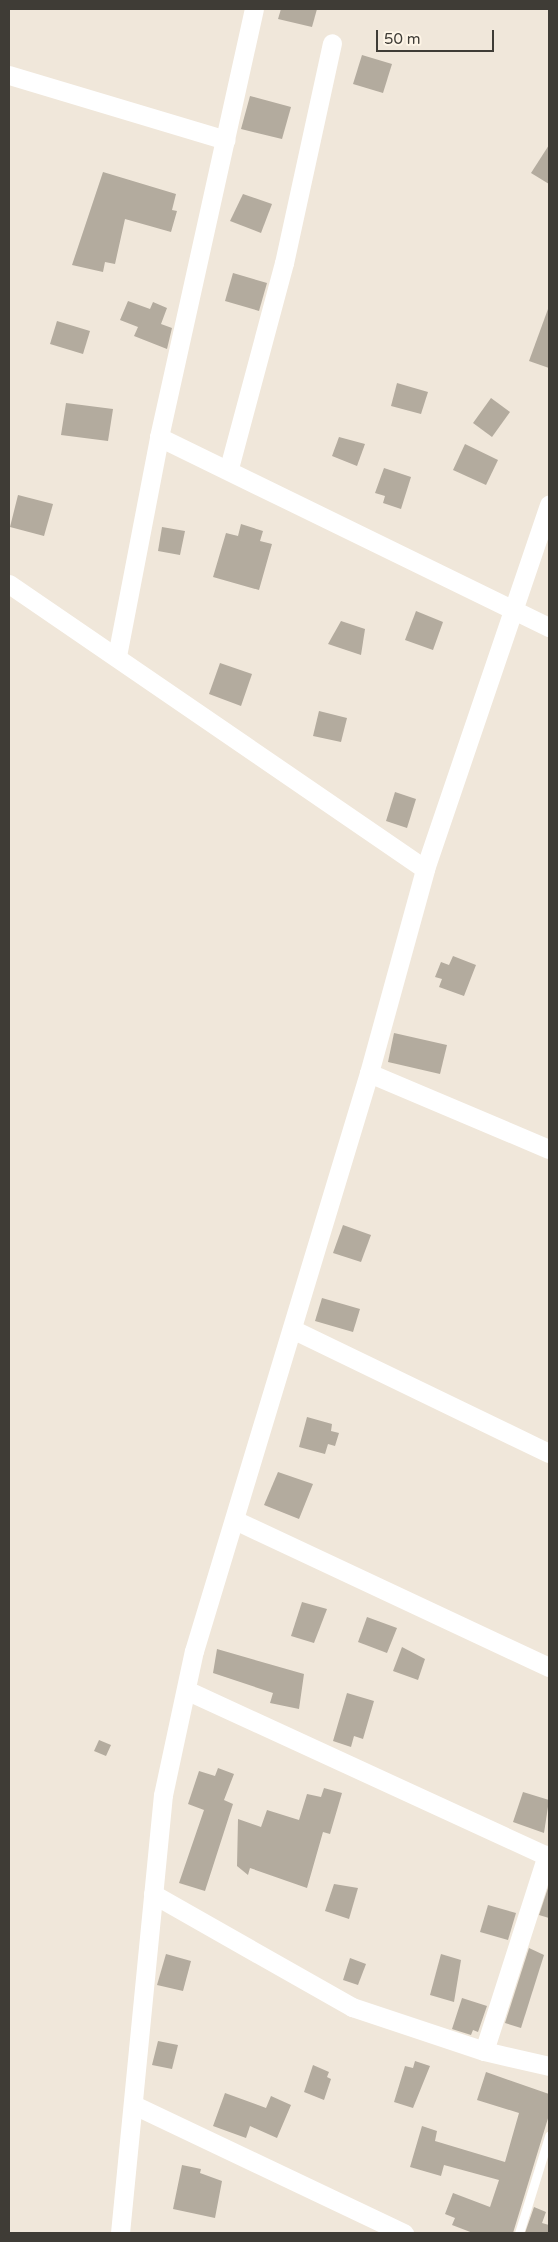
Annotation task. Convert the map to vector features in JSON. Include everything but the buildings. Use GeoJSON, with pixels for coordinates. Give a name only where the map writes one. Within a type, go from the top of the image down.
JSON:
{"type":"FeatureCollection","features":[{"type":"Feature","properties":{"kind":"street"},"geometry":{"type":"LineString","coordinates":[[117,656],[160,437],[254,9]]}},
{"type":"Feature","properties":{"kind":"street"},"geometry":{"type":"LineString","coordinates":[[229,468],[284,263],[332,44]]}},
{"type":"Feature","properties":{"kind":"street"},"geometry":{"type":"LineString","coordinates":[[9,75],[225,140]]}},
{"type":"Feature","properties":{"kind":"street"},"geometry":{"type":"LineString","coordinates":[[160,437],[229,468],[549,626]]}},
{"type":"Feature","properties":{"kind":"street"},"geometry":{"type":"LineString","coordinates":[[120,2233],[134,2105],[132,2076],[163,1795],[186,1690],[369,1073],[425,869],[549,504]]}},
{"type":"Feature","properties":{"kind":"street"},"geometry":{"type":"LineString","coordinates":[[9,584],[117,656],[425,869]]}},
{"type":"Feature","properties":{"kind":"street"},"geometry":{"type":"LineString","coordinates":[[369,1073],[549,1149]]}},
{"type":"Feature","properties":{"kind":"street"},"geometry":{"type":"LineString","coordinates":[[292,1329],[549,1453]]}},
{"type":"Feature","properties":{"kind":"street"},"geometry":{"type":"LineString","coordinates":[[237,1521],[549,1667]]}},
{"type":"Feature","properties":{"kind":"street"},"geometry":{"type":"LineString","coordinates":[[186,1690],[548,1856],[484,2052]]}},
{"type":"Feature","properties":{"kind":"street"},"geometry":{"type":"LineString","coordinates":[[153,1894],[352,2007],[484,2052],[549,2066]]}},
{"type":"Feature","properties":{"kind":"street"},"geometry":{"type":"LineString","coordinates":[[134,2105],[404,2233]]}},
{"type":"Feature","properties":{"kind":"lane"},"geometry":{"type":"LineString","coordinates":[[519,2233],[549,2136]]}}]}
